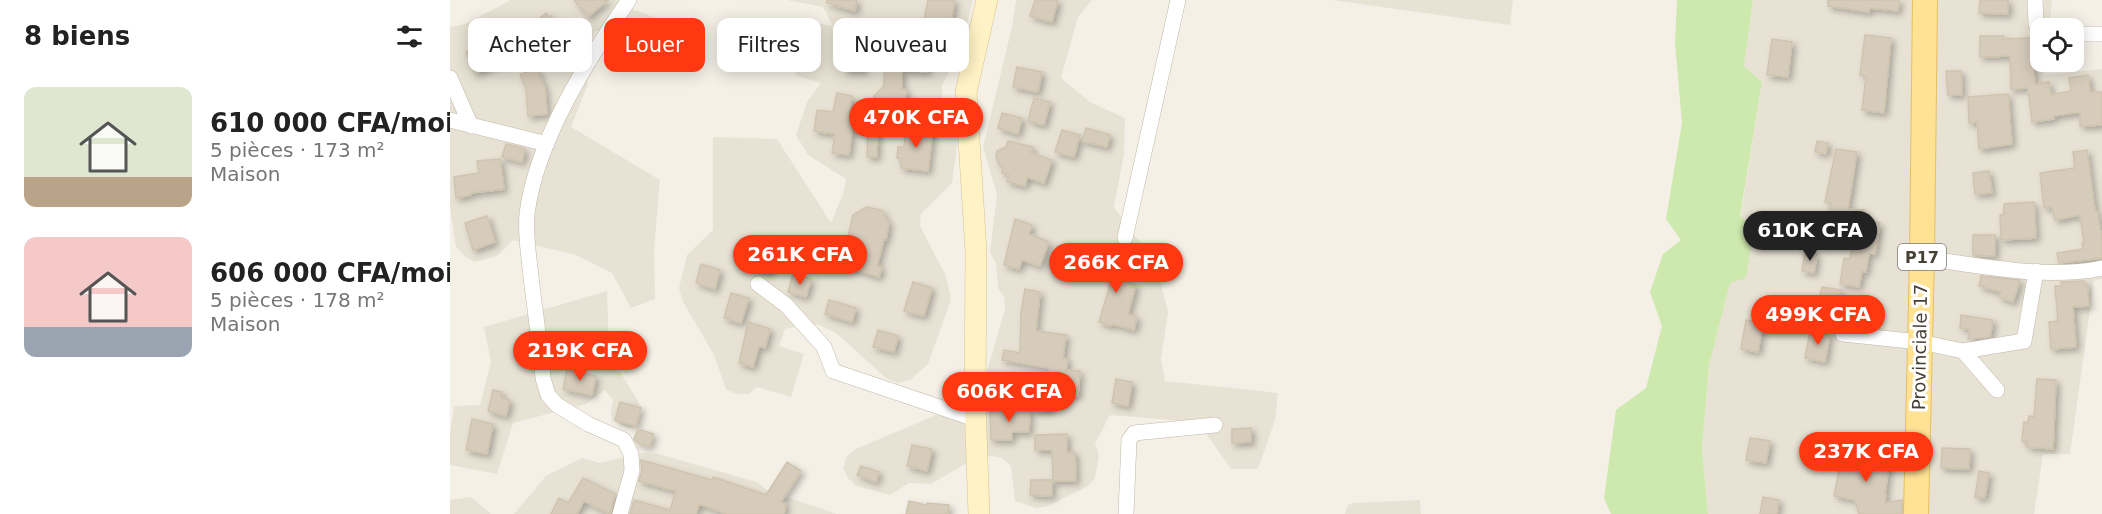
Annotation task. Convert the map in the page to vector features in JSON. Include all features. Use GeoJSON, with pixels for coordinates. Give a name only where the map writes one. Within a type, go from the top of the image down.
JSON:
{"type":"FeatureCollection","features":[{"type":"Feature","properties":{"kind":"main road","name":"Provinciale 17"},"geometry":{"type":"LineString","coordinates":[[1916,514],[1925,0]]}},
{"type":"Feature","properties":{"kind":"street"},"geometry":{"type":"LineString","coordinates":[[620,514],[632,471],[631,454],[624,440],[588,424],[557,405],[548,395],[543,378],[526,240],[527,214],[533,184],[547,144],[568,99],[602,39],[629,0]]}},
{"type":"Feature","properties":{"kind":"street"},"geometry":{"type":"LineString","coordinates":[[978,514],[975,419],[976,252],[966,92],[987,0]]}},
{"type":"Feature","properties":{"kind":"street"},"geometry":{"type":"LineString","coordinates":[[1125,238],[1178,0]]}},
{"type":"Feature","properties":{"kind":"street"},"geometry":{"type":"LineString","coordinates":[[2035,0],[2036,18]]}},
{"type":"Feature","properties":{"kind":"street"},"geometry":{"type":"LineString","coordinates":[[2084,34],[2102,34]]}},
{"type":"Feature","properties":{"kind":"street"},"geometry":{"type":"LineString","coordinates":[[450,78],[471,126]]}},
{"type":"Feature","properties":{"kind":"street"},"geometry":{"type":"LineString","coordinates":[[450,120],[547,144]]}},
{"type":"Feature","properties":{"kind":"street"},"geometry":{"type":"LineString","coordinates":[[1922,258],[2036,271],[2072,273],[2102,268]]}},
{"type":"Feature","properties":{"kind":"street"},"geometry":{"type":"LineString","coordinates":[[1843,334],[1920,342],[1962,351],[2024,341],[2036,271]]}},
{"type":"Feature","properties":{"kind":"street"},"geometry":{"type":"LineString","coordinates":[[758,284],[786,305],[824,347],[833,371],[975,419]]}},
{"type":"Feature","properties":{"kind":"street"},"geometry":{"type":"LineString","coordinates":[[1962,351],[1996,390]]}},
{"type":"Feature","properties":{"kind":"street"},"geometry":{"type":"LineString","coordinates":[[1126,514],[1129,440],[1134,433],[1215,425]]}},
{"type":"Feature","properties":{"kind":"shaded area"},"geometry":{"type":"Polygon","coordinates":[[[511,0],[622,0],[629,8],[656,18],[604,18],[604,30],[595,31],[592,38],[592,18],[476,18],[511,0]]]}},
{"type":"Feature","properties":{"kind":"shaded area"},"geometry":{"type":"Polygon","coordinates":[[[787,0],[973,0],[968,18],[833,18],[833,26],[823,7],[787,0]]]}},
{"type":"Feature","properties":{"kind":"shaded area"},"geometry":{"type":"Polygon","coordinates":[[[1016,0],[1092,0],[1078,17],[1061,78],[1090,102],[1125,118],[1124,154],[1114,207],[1156,264],[1168,312],[1161,359],[1165,381],[1278,393],[1275,420],[1258,469],[1231,469],[1203,429],[1183,421],[1110,415],[1095,444],[1099,455],[1095,478],[1088,486],[1048,506],[1036,508],[1015,501],[1011,466],[1002,458],[992,456],[970,461],[931,484],[909,483],[890,495],[856,486],[848,478],[843,468],[847,456],[856,449],[974,399],[982,389],[1005,309],[1004,297],[998,288],[996,263],[990,252],[997,194],[983,147],[1012,27],[1016,0]]]}},
{"type":"Feature","properties":{"kind":"shaded area"},"geometry":{"type":"Polygon","coordinates":[[[1332,0],[1513,0],[1510,25],[1332,0]]]}},
{"type":"Feature","properties":{"kind":"shaded area"},"geometry":{"type":"Polygon","coordinates":[[[1753,0],[1917,0],[1909,514],[1708,514],[1702,449],[1709,366],[1730,283],[1762,82],[1744,66],[1753,0]]]}},
{"type":"Feature","properties":{"kind":"shaded area"},"geometry":{"type":"Polygon","coordinates":[[[1931,0],[2052,0],[2050,18],[2030,18],[2030,72],[2044,72],[2044,75],[2102,69],[2102,279],[2094,281],[2070,454],[2043,454],[2034,514],[1923,514],[1931,0]]]}},
{"type":"Feature","properties":{"kind":"shaded area"},"geometry":{"type":"Polygon","coordinates":[[[468,22],[468,72],[585,72],[588,84],[571,127],[660,180],[654,250],[655,299],[631,308],[612,273],[576,255],[513,240],[497,256],[475,262],[465,257],[456,247],[450,207],[450,27],[468,22]]]}},
{"type":"Feature","properties":{"kind":"shaded area"},"geometry":{"type":"Polygon","coordinates":[[[821,24],[833,26],[833,72],[949,72],[942,85],[942,97],[953,116],[958,138],[952,183],[921,214],[920,226],[946,276],[951,300],[928,364],[910,380],[898,383],[887,379],[836,333],[817,324],[804,325],[785,329],[779,346],[804,354],[791,397],[757,387],[748,394],[736,394],[726,389],[714,355],[682,300],[679,288],[687,255],[713,230],[713,137],[777,139],[831,223],[844,191],[846,179],[808,155],[796,135],[807,102],[821,83],[795,75],[796,72],[821,72],[821,24]]]}},
{"type":"Feature","properties":{"kind":"shaded area"},"geometry":{"type":"Polygon","coordinates":[[[607,291],[609,351],[590,361],[620,372],[642,408],[637,426],[629,428],[612,421],[613,400],[605,390],[586,404],[513,423],[497,474],[450,465],[450,434],[454,406],[480,405],[491,362],[484,327],[607,291]]]}},
{"type":"Feature","properties":{"kind":"shaded area"},"geometry":{"type":"Polygon","coordinates":[[[643,453],[659,454],[757,482],[768,491],[837,514],[514,514],[546,476],[582,458],[600,463],[643,453]]]}},
{"type":"Feature","properties":{"kind":"shaded area"},"geometry":{"type":"Polygon","coordinates":[[[471,497],[491,514],[450,514],[450,500],[471,497]]]}},
{"type":"Feature","properties":{"kind":"shaded area"},"geometry":{"type":"Polygon","coordinates":[[[1420,500],[1421,514],[1345,514],[1348,505],[1354,503],[1420,500]]]}},
{"type":"Feature","properties":{"kind":"green space"},"geometry":{"type":"Polygon","coordinates":[[[1677,0],[1753,0],[1744,66],[1762,82],[1740,216],[1754,228],[1746,278],[1730,283],[1709,366],[1702,449],[1708,514],[1611,514],[1604,498],[1616,410],[1646,388],[1662,326],[1650,292],[1663,254],[1681,240],[1666,219],[1682,123],[1675,43],[1677,0]]]}},
{"type":"Feature","properties":{"kind":"building"},"geometry":{"type":"Polygon","coordinates":[[[574,0],[608,0],[588,17],[574,0]]]}},
{"type":"Feature","properties":{"kind":"building"},"geometry":{"type":"Polygon","coordinates":[[[827,0],[857,0],[855,11],[827,3],[827,0]]]}},
{"type":"Feature","properties":{"kind":"building"},"geometry":{"type":"Polygon","coordinates":[[[928,0],[955,0],[952,18],[924,18],[928,0]]]}},
{"type":"Feature","properties":{"kind":"building"},"geometry":{"type":"Polygon","coordinates":[[[1035,0],[1058,0],[1052,22],[1030,16],[1035,0]]]}},
{"type":"Feature","properties":{"kind":"building"},"geometry":{"type":"Polygon","coordinates":[[[1828,0],[1899,0],[1898,11],[1870,8],[1869,12],[1828,6],[1828,0]]]}},
{"type":"Feature","properties":{"kind":"building"},"geometry":{"type":"Polygon","coordinates":[[[1980,0],[2008,0],[2008,14],[1979,13],[1980,0]]]}},
{"type":"Feature","properties":{"kind":"building"},"geometry":{"type":"Polygon","coordinates":[[[546,13],[550,18],[540,18],[546,13]]]}},
{"type":"Feature","properties":{"kind":"building"},"geometry":{"type":"Polygon","coordinates":[[[1865,35],[1891,38],[1884,113],[1862,110],[1866,76],[1860,75],[1865,35]]]}},
{"type":"Feature","properties":{"kind":"building"},"geometry":{"type":"Polygon","coordinates":[[[1980,36],[2003,36],[2003,39],[2030,38],[2030,72],[2034,72],[2035,84],[2049,82],[2051,95],[2071,91],[2069,78],[2088,75],[2090,92],[2102,92],[2102,125],[2080,126],[2080,112],[2032,122],[2028,88],[2011,89],[2010,56],[1980,57],[1980,36]]]}},
{"type":"Feature","properties":{"kind":"building"},"geometry":{"type":"Polygon","coordinates":[[[1772,39],[1792,42],[1788,77],[1767,75],[1772,39]]]}},
{"type":"Feature","properties":{"kind":"building"},"geometry":{"type":"Polygon","coordinates":[[[1017,67],[1042,72],[1038,92],[1013,87],[1017,67]]]}},
{"type":"Feature","properties":{"kind":"building"},"geometry":{"type":"Polygon","coordinates":[[[1946,71],[1961,71],[1962,95],[1948,95],[1946,71]]]}},
{"type":"Feature","properties":{"kind":"building"},"geometry":{"type":"Polygon","coordinates":[[[527,72],[538,72],[545,88],[547,114],[528,116],[526,88],[520,75],[527,72]]]}},
{"type":"Feature","properties":{"kind":"building"},"geometry":{"type":"Polygon","coordinates":[[[884,72],[902,72],[902,89],[907,90],[905,104],[888,103],[886,118],[872,115],[874,96],[884,86],[884,72]]]}},
{"type":"Feature","properties":{"kind":"building"},"geometry":{"type":"Polygon","coordinates":[[[837,93],[852,96],[849,114],[854,115],[849,155],[832,153],[835,134],[814,131],[817,110],[833,112],[837,93]]]}},
{"type":"Feature","properties":{"kind":"building"},"geometry":{"type":"Polygon","coordinates":[[[2008,94],[2012,144],[1979,149],[1977,122],[1969,123],[1968,97],[2008,94]]]}},
{"type":"Feature","properties":{"kind":"building"},"geometry":{"type":"Polygon","coordinates":[[[1034,98],[1050,102],[1044,125],[1028,121],[1034,98]]]}},
{"type":"Feature","properties":{"kind":"building"},"geometry":{"type":"Polygon","coordinates":[[[1002,113],[1022,118],[1018,134],[998,128],[1002,113]]]}},
{"type":"Feature","properties":{"kind":"building"},"geometry":{"type":"Polygon","coordinates":[[[868,117],[878,119],[877,157],[867,157],[868,117]]]}},
{"type":"Feature","properties":{"kind":"building"},"geometry":{"type":"Polygon","coordinates":[[[906,128],[933,129],[928,171],[901,168],[901,159],[897,158],[898,147],[904,147],[906,128]]]}},
{"type":"Feature","properties":{"kind":"building"},"geometry":{"type":"Polygon","coordinates":[[[1086,128],[1110,135],[1107,147],[1082,141],[1086,128]]]}},
{"type":"Feature","properties":{"kind":"building"},"geometry":{"type":"Polygon","coordinates":[[[1062,130],[1080,135],[1074,157],[1055,152],[1062,130]]]}},
{"type":"Feature","properties":{"kind":"building"},"geometry":{"type":"Polygon","coordinates":[[[1008,141],[1033,147],[1031,153],[1052,160],[1044,183],[1027,177],[1025,186],[1007,182],[1009,175],[1002,173],[1003,166],[999,164],[996,157],[997,151],[1006,147],[1008,141]]]}},
{"type":"Feature","properties":{"kind":"building"},"geometry":{"type":"Polygon","coordinates":[[[1817,141],[1828,143],[1826,154],[1815,152],[1817,141]]]}},
{"type":"Feature","properties":{"kind":"building"},"geometry":{"type":"Polygon","coordinates":[[[506,144],[525,149],[522,162],[502,157],[506,144]]]}},
{"type":"Feature","properties":{"kind":"building"},"geometry":{"type":"Polygon","coordinates":[[[1836,149],[1857,152],[1848,209],[1864,210],[1862,220],[1880,223],[1875,254],[1869,253],[1866,272],[1862,271],[1859,287],[1840,284],[1844,258],[1850,259],[1853,239],[1826,235],[1831,203],[1825,202],[1836,149]]]}},
{"type":"Feature","properties":{"kind":"building"},"geometry":{"type":"Polygon","coordinates":[[[2087,150],[2095,211],[2097,211],[2102,240],[2102,258],[2059,263],[2057,253],[2083,249],[2080,215],[2055,220],[2052,207],[2044,208],[2040,173],[2075,168],[2073,152],[2087,150]]]}},
{"type":"Feature","properties":{"kind":"building"},"geometry":{"type":"Polygon","coordinates":[[[500,159],[504,189],[471,193],[471,195],[456,198],[454,177],[479,173],[477,161],[500,159]]]}},
{"type":"Feature","properties":{"kind":"building"},"geometry":{"type":"Polygon","coordinates":[[[1989,171],[1992,193],[1975,194],[1973,173],[1989,171]]]}},
{"type":"Feature","properties":{"kind":"building"},"geometry":{"type":"Polygon","coordinates":[[[2034,202],[2036,238],[2001,240],[2000,215],[2004,214],[2004,204],[2034,202]]]}},
{"type":"Feature","properties":{"kind":"building"},"geometry":{"type":"Polygon","coordinates":[[[866,207],[881,210],[889,224],[877,266],[882,267],[879,277],[830,262],[837,242],[846,245],[853,215],[866,207]]]}},
{"type":"Feature","properties":{"kind":"building"},"geometry":{"type":"Polygon","coordinates":[[[487,216],[495,242],[473,250],[465,223],[487,216]]]}},
{"type":"Feature","properties":{"kind":"building"},"geometry":{"type":"Polygon","coordinates":[[[1015,219],[1032,225],[1029,234],[1049,242],[1040,266],[1022,260],[1019,269],[1004,265],[1015,219]]]}},
{"type":"Feature","properties":{"kind":"building"},"geometry":{"type":"Polygon","coordinates":[[[1973,235],[1995,235],[1995,256],[1973,255],[1973,235]]]}},
{"type":"Feature","properties":{"kind":"building"},"geometry":{"type":"Polygon","coordinates":[[[760,236],[778,241],[769,273],[751,268],[760,236]]]}},
{"type":"Feature","properties":{"kind":"building"},"geometry":{"type":"Polygon","coordinates":[[[1805,252],[1817,254],[1814,273],[1802,271],[1805,252]]]}},
{"type":"Feature","properties":{"kind":"building"},"geometry":{"type":"Polygon","coordinates":[[[1090,257],[1108,264],[1109,259],[1127,263],[1123,281],[1136,285],[1128,314],[1137,317],[1134,330],[1099,322],[1112,278],[1086,267],[1090,257]]]}},
{"type":"Feature","properties":{"kind":"building"},"geometry":{"type":"Polygon","coordinates":[[[701,264],[720,270],[715,289],[696,283],[701,264]]]}},
{"type":"Feature","properties":{"kind":"building"},"geometry":{"type":"Polygon","coordinates":[[[793,274],[811,279],[806,297],[788,292],[793,274]]]}},
{"type":"Feature","properties":{"kind":"building"},"geometry":{"type":"Polygon","coordinates":[[[1981,276],[2020,280],[2013,302],[1999,297],[2001,292],[1979,286],[1981,276]]]}},
{"type":"Feature","properties":{"kind":"building"},"geometry":{"type":"Polygon","coordinates":[[[2084,281],[2084,284],[2087,284],[2089,306],[2073,307],[2076,347],[2051,349],[2049,322],[2058,321],[2055,286],[2062,286],[2061,282],[2084,281]]]}},
{"type":"Feature","properties":{"kind":"building"},"geometry":{"type":"Polygon","coordinates":[[[913,282],[932,288],[924,316],[904,311],[913,282]]]}},
{"type":"Feature","properties":{"kind":"building"},"geometry":{"type":"Polygon","coordinates":[[[1822,287],[1841,290],[1837,309],[1818,306],[1822,287]]]}},
{"type":"Feature","properties":{"kind":"building"},"geometry":{"type":"Polygon","coordinates":[[[1025,289],[1040,292],[1036,331],[1066,335],[1063,358],[1068,359],[1066,370],[1080,371],[1078,396],[1049,395],[1049,368],[1002,360],[1004,350],[1020,353],[1021,313],[1025,289]]]}},
{"type":"Feature","properties":{"kind":"building"},"geometry":{"type":"Polygon","coordinates":[[[731,293],[749,298],[741,323],[724,318],[731,293]]]}},
{"type":"Feature","properties":{"kind":"building"},"geometry":{"type":"Polygon","coordinates":[[[829,300],[856,308],[852,322],[825,314],[829,300]]]}},
{"type":"Feature","properties":{"kind":"building"},"geometry":{"type":"Polygon","coordinates":[[[1961,315],[1993,320],[1990,337],[1968,339],[1970,329],[1960,328],[1961,315]]]}},
{"type":"Feature","properties":{"kind":"building"},"geometry":{"type":"Polygon","coordinates":[[[1746,320],[1763,323],[1758,352],[1741,349],[1746,320]]]}},
{"type":"Feature","properties":{"kind":"building"},"geometry":{"type":"Polygon","coordinates":[[[748,322],[770,329],[765,348],[759,346],[753,367],[739,363],[748,322]]]}},
{"type":"Feature","properties":{"kind":"building"},"geometry":{"type":"Polygon","coordinates":[[[878,330],[898,336],[894,352],[873,347],[878,330]]]}},
{"type":"Feature","properties":{"kind":"building"},"geometry":{"type":"Polygon","coordinates":[[[1810,331],[1830,334],[1825,362],[1805,358],[1810,331]]]}},
{"type":"Feature","properties":{"kind":"building"},"geometry":{"type":"Polygon","coordinates":[[[567,370],[596,376],[592,395],[563,389],[567,370]]]}},
{"type":"Feature","properties":{"kind":"building"},"geometry":{"type":"Polygon","coordinates":[[[1116,379],[1132,382],[1128,406],[1112,403],[1116,379]]]}},
{"type":"Feature","properties":{"kind":"building"},"geometry":{"type":"Polygon","coordinates":[[[2037,379],[2056,380],[2053,449],[2027,447],[2027,441],[2022,441],[2024,422],[2028,423],[2029,416],[2034,417],[2037,379]]]}},
{"type":"Feature","properties":{"kind":"building"},"geometry":{"type":"Polygon","coordinates":[[[493,390],[502,392],[501,398],[510,400],[506,416],[488,411],[493,390]]]}},
{"type":"Feature","properties":{"kind":"building"},"geometry":{"type":"Polygon","coordinates":[[[1050,399],[1051,410],[1035,411],[1034,400],[1050,399]]]}},
{"type":"Feature","properties":{"kind":"building"},"geometry":{"type":"Polygon","coordinates":[[[620,402],[641,408],[636,426],[615,420],[620,402]]]}},
{"type":"Feature","properties":{"kind":"building"},"geometry":{"type":"Polygon","coordinates":[[[1018,408],[1030,408],[1029,432],[1012,432],[1012,440],[991,440],[990,411],[1018,410],[1018,408]]]}},
{"type":"Feature","properties":{"kind":"building"},"geometry":{"type":"Polygon","coordinates":[[[472,419],[493,424],[487,454],[466,450],[472,419]]]}},
{"type":"Feature","properties":{"kind":"building"},"geometry":{"type":"Polygon","coordinates":[[[1251,428],[1251,442],[1232,443],[1232,429],[1251,428]]]}},
{"type":"Feature","properties":{"kind":"building"},"geometry":{"type":"Polygon","coordinates":[[[638,429],[654,434],[649,447],[634,439],[638,429]]]}},
{"type":"Feature","properties":{"kind":"building"},"geometry":{"type":"Polygon","coordinates":[[[1067,434],[1067,453],[1075,452],[1076,481],[1053,481],[1052,450],[1035,450],[1035,435],[1067,434]]]}},
{"type":"Feature","properties":{"kind":"building"},"geometry":{"type":"Polygon","coordinates":[[[1750,438],[1770,441],[1766,463],[1746,460],[1750,438]]]}},
{"type":"Feature","properties":{"kind":"building"},"geometry":{"type":"Polygon","coordinates":[[[912,445],[932,449],[927,471],[907,466],[912,445]]]}},
{"type":"Feature","properties":{"kind":"building"},"geometry":{"type":"Polygon","coordinates":[[[1844,445],[1854,447],[1853,452],[1890,458],[1885,503],[1902,500],[1902,514],[1859,514],[1855,500],[1834,496],[1844,445]]]}},
{"type":"Feature","properties":{"kind":"building"},"geometry":{"type":"Polygon","coordinates":[[[1942,448],[1970,449],[1969,469],[1941,468],[1942,448]]]}},
{"type":"Feature","properties":{"kind":"building"},"geometry":{"type":"Polygon","coordinates":[[[641,460],[712,480],[713,477],[766,495],[787,462],[801,471],[781,502],[786,504],[784,514],[727,514],[699,504],[696,514],[630,514],[634,500],[670,510],[676,491],[639,481],[642,471],[641,460]]]}},
{"type":"Feature","properties":{"kind":"building"},"geometry":{"type":"Polygon","coordinates":[[[861,466],[879,472],[876,482],[857,475],[861,466]]]}},
{"type":"Feature","properties":{"kind":"building"},"geometry":{"type":"Polygon","coordinates":[[[1979,471],[1989,473],[1985,498],[1975,497],[1979,471]]]}},
{"type":"Feature","properties":{"kind":"building"},"geometry":{"type":"Polygon","coordinates":[[[583,478],[615,494],[610,514],[584,501],[577,514],[551,514],[559,498],[568,503],[583,478]]]}},
{"type":"Feature","properties":{"kind":"building"},"geometry":{"type":"Polygon","coordinates":[[[1031,480],[1052,480],[1052,496],[1030,495],[1031,480]]]}},
{"type":"Feature","properties":{"kind":"building"},"geometry":{"type":"Polygon","coordinates":[[[1763,497],[1779,500],[1777,514],[1760,514],[1763,497]]]}},
{"type":"Feature","properties":{"kind":"building"},"geometry":{"type":"Polygon","coordinates":[[[909,501],[926,505],[927,503],[949,505],[948,514],[906,514],[909,501]]]}}]}
